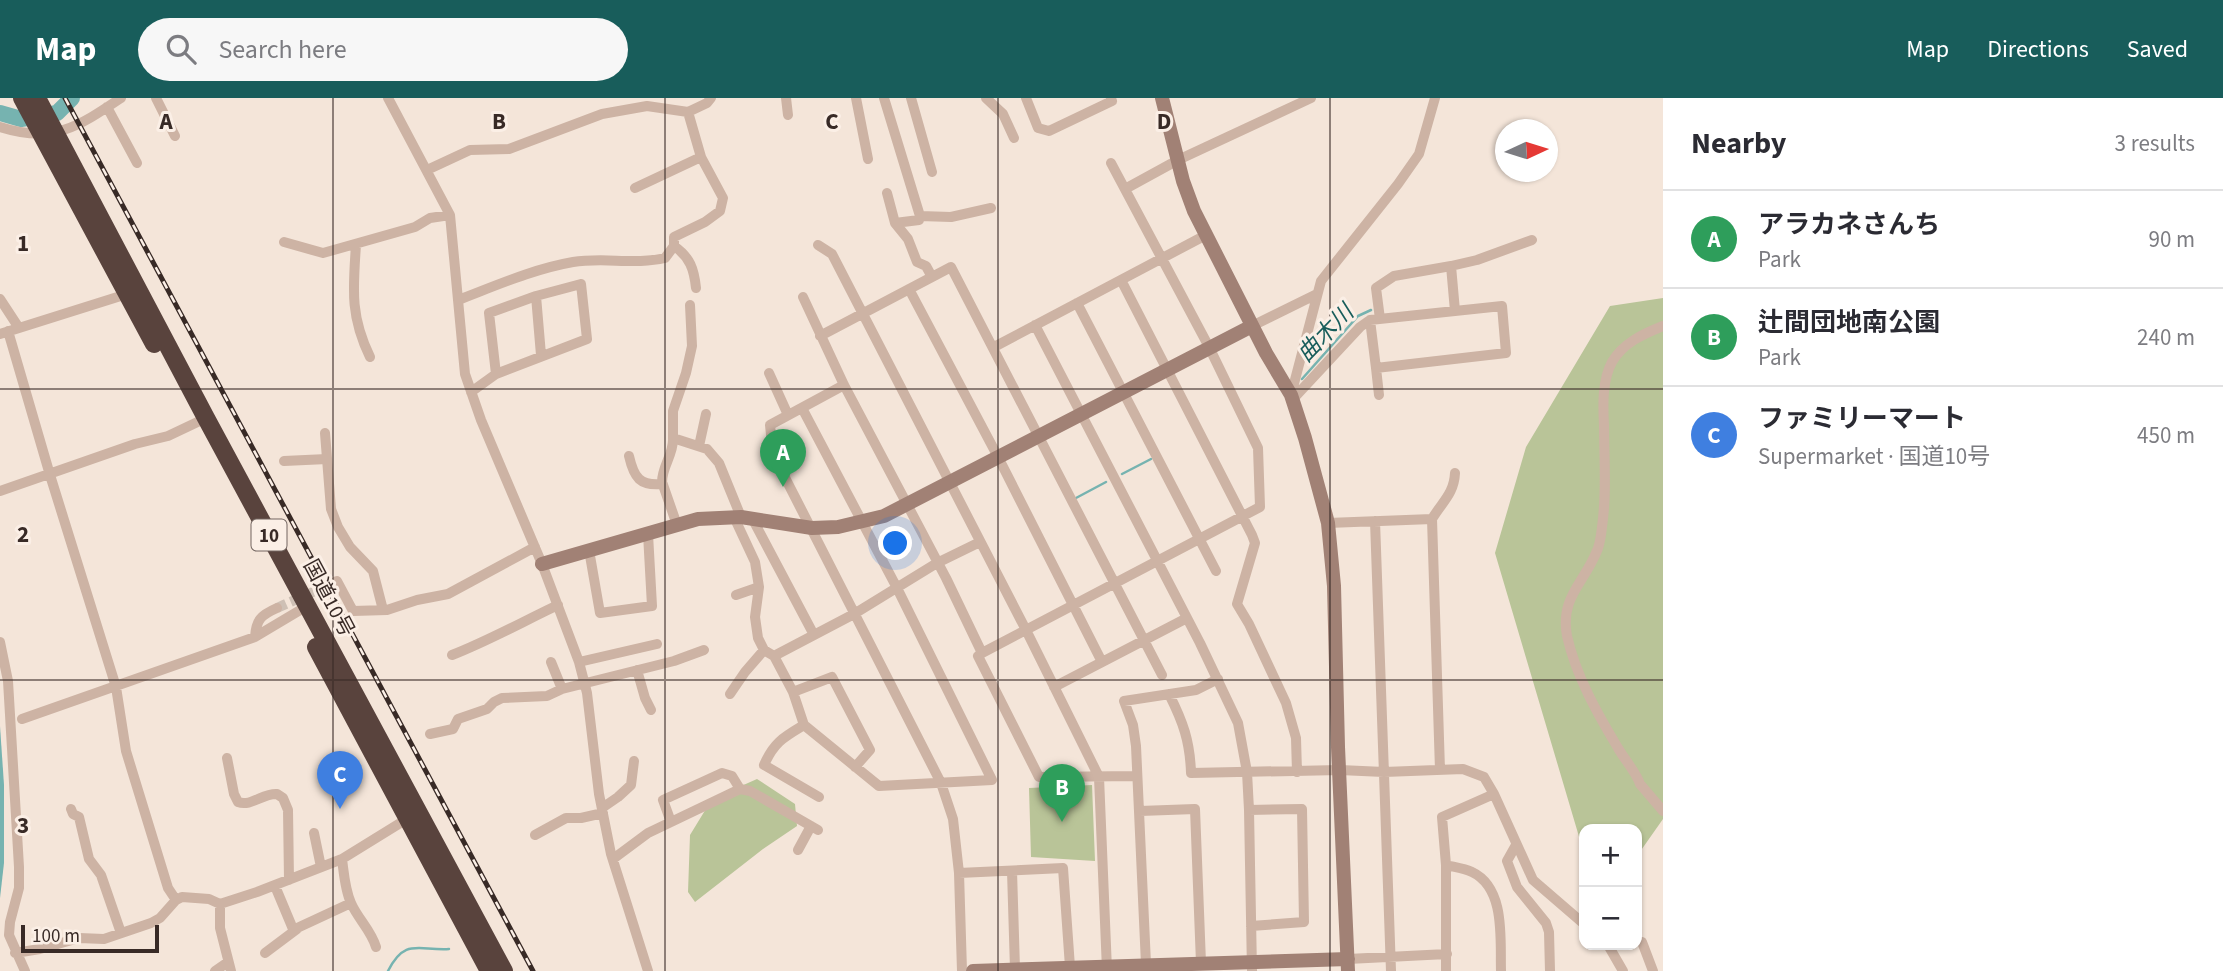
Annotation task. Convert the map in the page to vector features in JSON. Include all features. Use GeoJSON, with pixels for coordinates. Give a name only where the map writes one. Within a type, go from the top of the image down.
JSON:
{"type":"FeatureCollection","features":[{"type":"Feature","properties":{"kind":"highway","name":"国道10号"},"geometry":{"type":"LineString","coordinates":[[22,98],[49,134],[413,815],[504,971]]}},
{"type":"Feature","properties":{"kind":"highway","name":"国道10号"},"geometry":{"type":"LineString","coordinates":[[37,98],[49,134],[127,294],[201,420]]}},
{"type":"Feature","properties":{"kind":"highway","name":"国道10号"},"geometry":{"type":"LineString","coordinates":[[413,815],[489,971]]}},
{"type":"Feature","properties":{"kind":"street"},"geometry":{"type":"LineString","coordinates":[[0,127],[26,133],[49,134],[121,98]]}},
{"type":"Feature","properties":{"kind":"street"},"geometry":{"type":"LineString","coordinates":[[156,98],[175,136]]}},
{"type":"Feature","properties":{"kind":"street"},"geometry":{"type":"LineString","coordinates":[[388,98],[450,215],[465,374],[579,662],[612,859],[648,971]]}},
{"type":"Feature","properties":{"kind":"street"},"geometry":{"type":"LineString","coordinates":[[427,170],[470,150],[509,149],[602,114],[647,106],[688,112],[707,103],[711,98]]}},
{"type":"Feature","properties":{"kind":"street"},"geometry":{"type":"LineString","coordinates":[[786,98],[788,115]]}},
{"type":"Feature","properties":{"kind":"street"},"geometry":{"type":"LineString","coordinates":[[856,98],[868,159]]}},
{"type":"Feature","properties":{"kind":"street"},"geometry":{"type":"LineString","coordinates":[[884,98],[920,216]]}},
{"type":"Feature","properties":{"kind":"street"},"geometry":{"type":"LineString","coordinates":[[911,98],[932,172]]}},
{"type":"Feature","properties":{"kind":"street"},"geometry":{"type":"LineString","coordinates":[[986,98],[1003,114],[1014,138]]}},
{"type":"Feature","properties":{"kind":"street"},"geometry":{"type":"LineString","coordinates":[[1026,98],[1038,128],[1049,131],[1112,101],[1111,98]]}},
{"type":"Feature","properties":{"kind":"street"},"geometry":{"type":"LineString","coordinates":[[1162,98],[1194,211],[1291,398],[1306,438],[1328,523],[1334,586],[1348,965]]}},
{"type":"Feature","properties":{"kind":"street"},"geometry":{"type":"LineString","coordinates":[[1125,189],[1178,160],[1311,98]]}},
{"type":"Feature","properties":{"kind":"street"},"geometry":{"type":"LineString","coordinates":[[1291,398],[1321,281],[1419,154],[1435,98]]}},
{"type":"Feature","properties":{"kind":"street"},"geometry":{"type":"LineString","coordinates":[[107,107],[137,163]]}},
{"type":"Feature","properties":{"kind":"street"},"geometry":{"type":"LineString","coordinates":[[458,300],[528,274],[572,262],[610,258],[647,262],[665,258],[674,246],[674,237],[705,222],[720,211],[723,198],[701,157],[688,112]]}},
{"type":"Feature","properties":{"kind":"street"},"geometry":{"type":"LineString","coordinates":[[635,188],[701,157]]}},
{"type":"Feature","properties":{"kind":"street"},"geometry":{"type":"LineString","coordinates":[[1111,163],[1209,347],[1258,448],[1260,507],[978,656],[1039,777],[1137,776]]}},
{"type":"Feature","properties":{"kind":"street"},"geometry":{"type":"LineString","coordinates":[[887,192],[895,223],[908,239],[917,262],[926,266],[932,277]]}},
{"type":"Feature","properties":{"kind":"street"},"geometry":{"type":"LineString","coordinates":[[920,216],[951,217],[991,208]]}},
{"type":"Feature","properties":{"kind":"street"},"geometry":{"type":"LineString","coordinates":[[284,242],[323,253],[415,227],[430,218],[450,215]]}},
{"type":"Feature","properties":{"kind":"street"},"geometry":{"type":"LineString","coordinates":[[895,223],[919,220],[920,216]]}},
{"type":"Feature","properties":{"kind":"street"},"geometry":{"type":"LineString","coordinates":[[994,346],[1206,235]]}},
{"type":"Feature","properties":{"kind":"street"},"geometry":{"type":"LineString","coordinates":[[1380,395],[1376,368],[1376,288],[1394,276],[1477,260],[1532,240]]}},
{"type":"Feature","properties":{"kind":"street"},"geometry":{"type":"LineString","coordinates":[[356,245],[352,300],[360,337],[370,357]]}},
{"type":"Feature","properties":{"kind":"street"},"geometry":{"type":"LineString","coordinates":[[818,245],[832,254],[1099,777],[1107,968]]}},
{"type":"Feature","properties":{"kind":"street"},"geometry":{"type":"LineString","coordinates":[[674,246],[686,254],[695,272],[696,288]]}},
{"type":"Feature","properties":{"kind":"street"},"geometry":{"type":"LineString","coordinates":[[1451,266],[1455,311]]}},
{"type":"Feature","properties":{"kind":"street"},"geometry":{"type":"LineString","coordinates":[[820,336],[951,267],[1162,674]]}},
{"type":"Feature","properties":{"kind":"street"},"geometry":{"type":"LineString","coordinates":[[1121,280],[1244,517],[1255,544],[1237,604],[1286,702],[1296,738],[1297,772]]}},
{"type":"Feature","properties":{"kind":"street"},"geometry":{"type":"LineString","coordinates":[[471,392],[496,374],[587,339],[581,285],[536,296],[489,313],[496,374]]}},
{"type":"Feature","properties":{"kind":"street"},"geometry":{"type":"LineString","coordinates":[[909,289],[1102,662]]}},
{"type":"Feature","properties":{"kind":"street"},"geometry":{"type":"LineString","coordinates":[[127,294],[4,332],[116,687],[126,751],[140,800],[168,888],[176,900]]}},
{"type":"Feature","properties":{"kind":"street"},"geometry":{"type":"LineString","coordinates":[[542,564],[698,519],[743,517],[812,528],[838,527],[884,516],[1168,368],[1317,294]]}},
{"type":"Feature","properties":{"kind":"street"},"geometry":{"type":"LineString","coordinates":[[536,296],[541,355]]}},
{"type":"Feature","properties":{"kind":"street"},"geometry":{"type":"LineString","coordinates":[[803,297],[844,385],[982,653]]}},
{"type":"Feature","properties":{"kind":"street"},"geometry":{"type":"LineString","coordinates":[[0,299],[19,328]]}},
{"type":"Feature","properties":{"kind":"street"},"geometry":{"type":"LineString","coordinates":[[1077,303],[1216,571]]}},
{"type":"Feature","properties":{"kind":"street"},"geometry":{"type":"LineString","coordinates":[[677,525],[662,484],[662,474],[674,447],[673,411],[692,346],[690,305]]}},
{"type":"Feature","properties":{"kind":"street"},"geometry":{"type":"LineString","coordinates":[[1291,398],[1360,327],[1375,320],[1502,306],[1506,353],[1376,368]]}},
{"type":"Feature","properties":{"kind":"street"},"geometry":{"type":"LineString","coordinates":[[1035,325],[1219,678],[1238,723],[1247,772],[1252,966]]}},
{"type":"Feature","properties":{"kind":"street"},"geometry":{"type":"LineString","coordinates":[[1663,326],[1633,340],[1612,362],[1603,399],[1603,524],[1597,552],[1571,595],[1566,614],[1566,632],[1571,653],[1598,714],[1640,784],[1663,811]]}},
{"type":"Feature","properties":{"kind":"street"},"geometry":{"type":"LineString","coordinates":[[769,373],[788,415]]}},
{"type":"Feature","properties":{"kind":"street"},"geometry":{"type":"LineString","coordinates":[[844,385],[770,425],[773,454],[941,783],[953,819],[959,873],[961,971]]}},
{"type":"Feature","properties":{"kind":"street"},"geometry":{"type":"LineString","coordinates":[[743,517],[759,587],[755,617],[758,638],[764,649],[774,656],[793,692],[804,725],[879,786],[992,780],[897,588],[802,408]]}},
{"type":"Feature","properties":{"kind":"street"},"geometry":{"type":"LineString","coordinates":[[699,446],[706,414]]}},
{"type":"Feature","properties":{"kind":"street"},"geometry":{"type":"LineString","coordinates":[[0,491],[135,444],[168,436],[201,420]]}},
{"type":"Feature","properties":{"kind":"street"},"geometry":{"type":"LineString","coordinates":[[325,433],[331,509],[350,547],[373,571],[383,610]]}},
{"type":"Feature","properties":{"kind":"street"},"geometry":{"type":"LineString","coordinates":[[673,438],[707,449],[719,463],[743,517],[814,635]]}},
{"type":"Feature","properties":{"kind":"street"},"geometry":{"type":"LineString","coordinates":[[629,456],[632,469],[640,480],[648,485],[662,484]]}},
{"type":"Feature","properties":{"kind":"street"},"geometry":{"type":"LineString","coordinates":[[284,461],[327,459]]}},
{"type":"Feature","properties":{"kind":"street"},"geometry":{"type":"LineString","coordinates":[[1440,770],[1432,519],[1451,494],[1455,473]]}},
{"type":"Feature","properties":{"kind":"street"},"geometry":{"type":"LineString","coordinates":[[1328,523],[1432,519]]}},
{"type":"Feature","properties":{"kind":"street"},"geometry":{"type":"LineString","coordinates":[[1375,521],[1391,971]]}},
{"type":"Feature","properties":{"kind":"street"},"geometry":{"type":"LineString","coordinates":[[589,550],[600,613],[652,606],[648,534]]}},
{"type":"Feature","properties":{"kind":"street"},"geometry":{"type":"LineString","coordinates":[[774,656],[854,614],[937,562],[980,542]]}},
{"type":"Feature","properties":{"kind":"street"},"geometry":{"type":"LineString","coordinates":[[333,583],[337,581],[353,611],[383,610],[448,594],[535,547]]}},
{"type":"Feature","properties":{"kind":"street"},"geometry":{"type":"LineString","coordinates":[[736,595],[759,587]]}},
{"type":"Feature","properties":{"kind":"street"},"geometry":{"type":"LineString","coordinates":[[452,655],[488,641],[558,605]]}},
{"type":"Feature","properties":{"kind":"street"},"geometry":{"type":"LineString","coordinates":[[255,637],[255,625],[265,614],[277,608]]}},
{"type":"Feature","properties":{"kind":"street"},"geometry":{"type":"LineString","coordinates":[[22,719],[255,637],[302,608]]}},
{"type":"Feature","properties":{"kind":"street"},"geometry":{"type":"LineString","coordinates":[[1054,687],[1187,618]]}},
{"type":"Feature","properties":{"kind":"street"},"geometry":{"type":"LineString","coordinates":[[0,642],[9,681],[19,888],[8,929],[15,953],[25,971]]}},
{"type":"Feature","properties":{"kind":"street"},"geometry":{"type":"LineString","coordinates":[[579,662],[657,644]]}},
{"type":"Feature","properties":{"kind":"street"},"geometry":{"type":"LineString","coordinates":[[730,694],[764,649]]}},
{"type":"Feature","properties":{"kind":"street"},"geometry":{"type":"LineString","coordinates":[[430,734],[453,729],[458,719],[487,709],[502,698],[547,696],[562,689],[704,650]]}},
{"type":"Feature","properties":{"kind":"street"},"geometry":{"type":"LineString","coordinates":[[551,662],[562,689]]}},
{"type":"Feature","properties":{"kind":"street"},"geometry":{"type":"LineString","coordinates":[[637,670],[650,710]]}},
{"type":"Feature","properties":{"kind":"street"},"geometry":{"type":"LineString","coordinates":[[793,692],[832,677],[870,750],[855,766]]}},
{"type":"Feature","properties":{"kind":"street"},"geometry":{"type":"LineString","coordinates":[[1146,964],[1136,746],[1133,725],[1124,701],[1196,690],[1219,678]]}},
{"type":"Feature","properties":{"kind":"street"},"geometry":{"type":"LineString","coordinates":[[1169,694],[1184,725],[1191,752],[1191,773],[1463,769],[1484,777],[1533,880],[1579,920]]}},
{"type":"Feature","properties":{"kind":"street"},"geometry":{"type":"LineString","coordinates":[[804,725],[782,738],[771,750],[764,765],[819,797]]}},
{"type":"Feature","properties":{"kind":"street"},"geometry":{"type":"LineString","coordinates":[[227,758],[238,802],[245,804],[277,794],[286,804],[289,880]]}},
{"type":"Feature","properties":{"kind":"street"},"geometry":{"type":"LineString","coordinates":[[535,835],[566,818],[581,818],[602,810],[631,785],[634,761]]}},
{"type":"Feature","properties":{"kind":"street"},"geometry":{"type":"LineString","coordinates":[[671,822],[663,800],[722,773],[732,776],[740,789]]}},
{"type":"Feature","properties":{"kind":"street"},"geometry":{"type":"LineString","coordinates":[[612,859],[648,833],[740,789],[750,791],[814,828],[798,850]]}},
{"type":"Feature","properties":{"kind":"street"},"geometry":{"type":"LineString","coordinates":[[1446,971],[1446,865],[1442,817],[1494,794]]}},
{"type":"Feature","properties":{"kind":"street"},"geometry":{"type":"LineString","coordinates":[[71,809],[72,814],[79,817],[89,859],[101,875],[121,933]]}},
{"type":"Feature","properties":{"kind":"street"},"geometry":{"type":"LineString","coordinates":[[1140,811],[1195,809],[1201,962]]}},
{"type":"Feature","properties":{"kind":"street"},"geometry":{"type":"LineString","coordinates":[[1249,810],[1302,809],[1304,922],[1251,926]]}},
{"type":"Feature","properties":{"kind":"street"},"geometry":{"type":"LineString","coordinates":[[15,953],[40,950],[79,938],[104,939],[151,923],[160,918],[176,900],[209,898],[220,904],[275,886],[342,859],[413,815]]}},
{"type":"Feature","properties":{"kind":"street"},"geometry":{"type":"LineString","coordinates":[[314,833],[321,867]]}},
{"type":"Feature","properties":{"kind":"street"},"geometry":{"type":"LineString","coordinates":[[1516,845],[1507,861],[1517,887],[1546,923],[1549,932],[1550,971]]}},
{"type":"Feature","properties":{"kind":"street"},"geometry":{"type":"LineString","coordinates":[[342,859],[351,903],[373,935],[376,947]]}},
{"type":"Feature","properties":{"kind":"street"},"geometry":{"type":"LineString","coordinates":[[1446,865],[1473,872],[1488,885],[1496,899],[1501,971]]}},
{"type":"Feature","properties":{"kind":"street"},"geometry":{"type":"LineString","coordinates":[[959,873],[1063,868],[1070,967]]}},
{"type":"Feature","properties":{"kind":"street"},"geometry":{"type":"LineString","coordinates":[[1012,871],[1015,969]]}},
{"type":"Feature","properties":{"kind":"street"},"geometry":{"type":"LineString","coordinates":[[275,886],[293,929],[298,929]]}},
{"type":"Feature","properties":{"kind":"street"},"geometry":{"type":"LineString","coordinates":[[265,953],[298,929],[351,903]]}},
{"type":"Feature","properties":{"kind":"street"},"geometry":{"type":"LineString","coordinates":[[215,971],[230,967],[220,928],[220,904]]}},
{"type":"Feature","properties":{"kind":"street"},"geometry":{"type":"LineString","coordinates":[[1642,942],[1653,971]]}},
{"type":"Feature","properties":{"kind":"street"},"geometry":{"type":"LineString","coordinates":[[1611,950],[1623,971]]}},
{"type":"Feature","properties":{"kind":"street"},"geometry":{"type":"LineString","coordinates":[[973,971],[1107,968],[1201,962],[1252,966],[1348,965],[1391,957],[1447,954]]}},
{"type":"Feature","properties":{"kind":"green space"},"geometry":{"type":"Polygon","coordinates":[[[1663,298],[1663,819],[1642,849],[1642,824],[1579,824],[1579,837],[1495,553],[1526,447],[1610,306],[1663,298]]]}},
{"type":"Feature","properties":{"kind":"green space"},"geometry":{"type":"Polygon","coordinates":[[[757,779],[795,804],[797,826],[695,902],[688,892],[690,835],[712,799],[757,779]]]}},
{"type":"Feature","properties":{"kind":"green space"},"geometry":{"type":"Polygon","coordinates":[[[1092,785],[1095,861],[1031,857],[1029,788],[1092,785]]]}},
{"type":"Feature","properties":{"kind":"water"},"geometry":{"type":"Polygon","coordinates":[[[0,726],[4,785],[4,863],[0,898],[0,726]]]}},
{"type":"Feature","properties":{"kind":"waterway"},"geometry":{"type":"LineString","coordinates":[[0,113],[21,119],[57,113],[72,98]]}},
{"type":"Feature","properties":{"kind":"waterway","name":"曲木川"},"geometry":{"type":"LineString","coordinates":[[1302,379],[1358,316],[1371,310]]}},
{"type":"Feature","properties":{"kind":"waterway","name":"曲木川"},"geometry":{"type":"LineString","coordinates":[[1122,474],[1151,459]]}},
{"type":"Feature","properties":{"kind":"waterway","name":"曲木川"},"geometry":{"type":"LineString","coordinates":[[1076,498],[1106,482]]}},
{"type":"Feature","properties":{"kind":"waterway","name":"曲木川"},"geometry":{"type":"LineString","coordinates":[[388,971],[394,960],[407,950],[449,949]]}},
{"type":"Feature","properties":{"kind":"tunnel"},"geometry":{"type":"LineString","coordinates":[[277,608],[333,583]]}},
{"type":"Feature","properties":{"kind":"railway"},"geometry":{"type":"LineString","coordinates":[[65,98],[533,971]]}},
{"type":"Feature","properties":{"kind":"place","name":"アラカネさんち"},"geometry":{"type":"Point","coordinates":[783,487]}},
{"type":"Feature","properties":{"kind":"place","name":"ファミリーマート"},"geometry":{"type":"Point","coordinates":[340,809]}},
{"type":"Feature","properties":{"kind":"place","name":"辻間団地南公園"},"geometry":{"type":"Point","coordinates":[1062,822]}}]}
